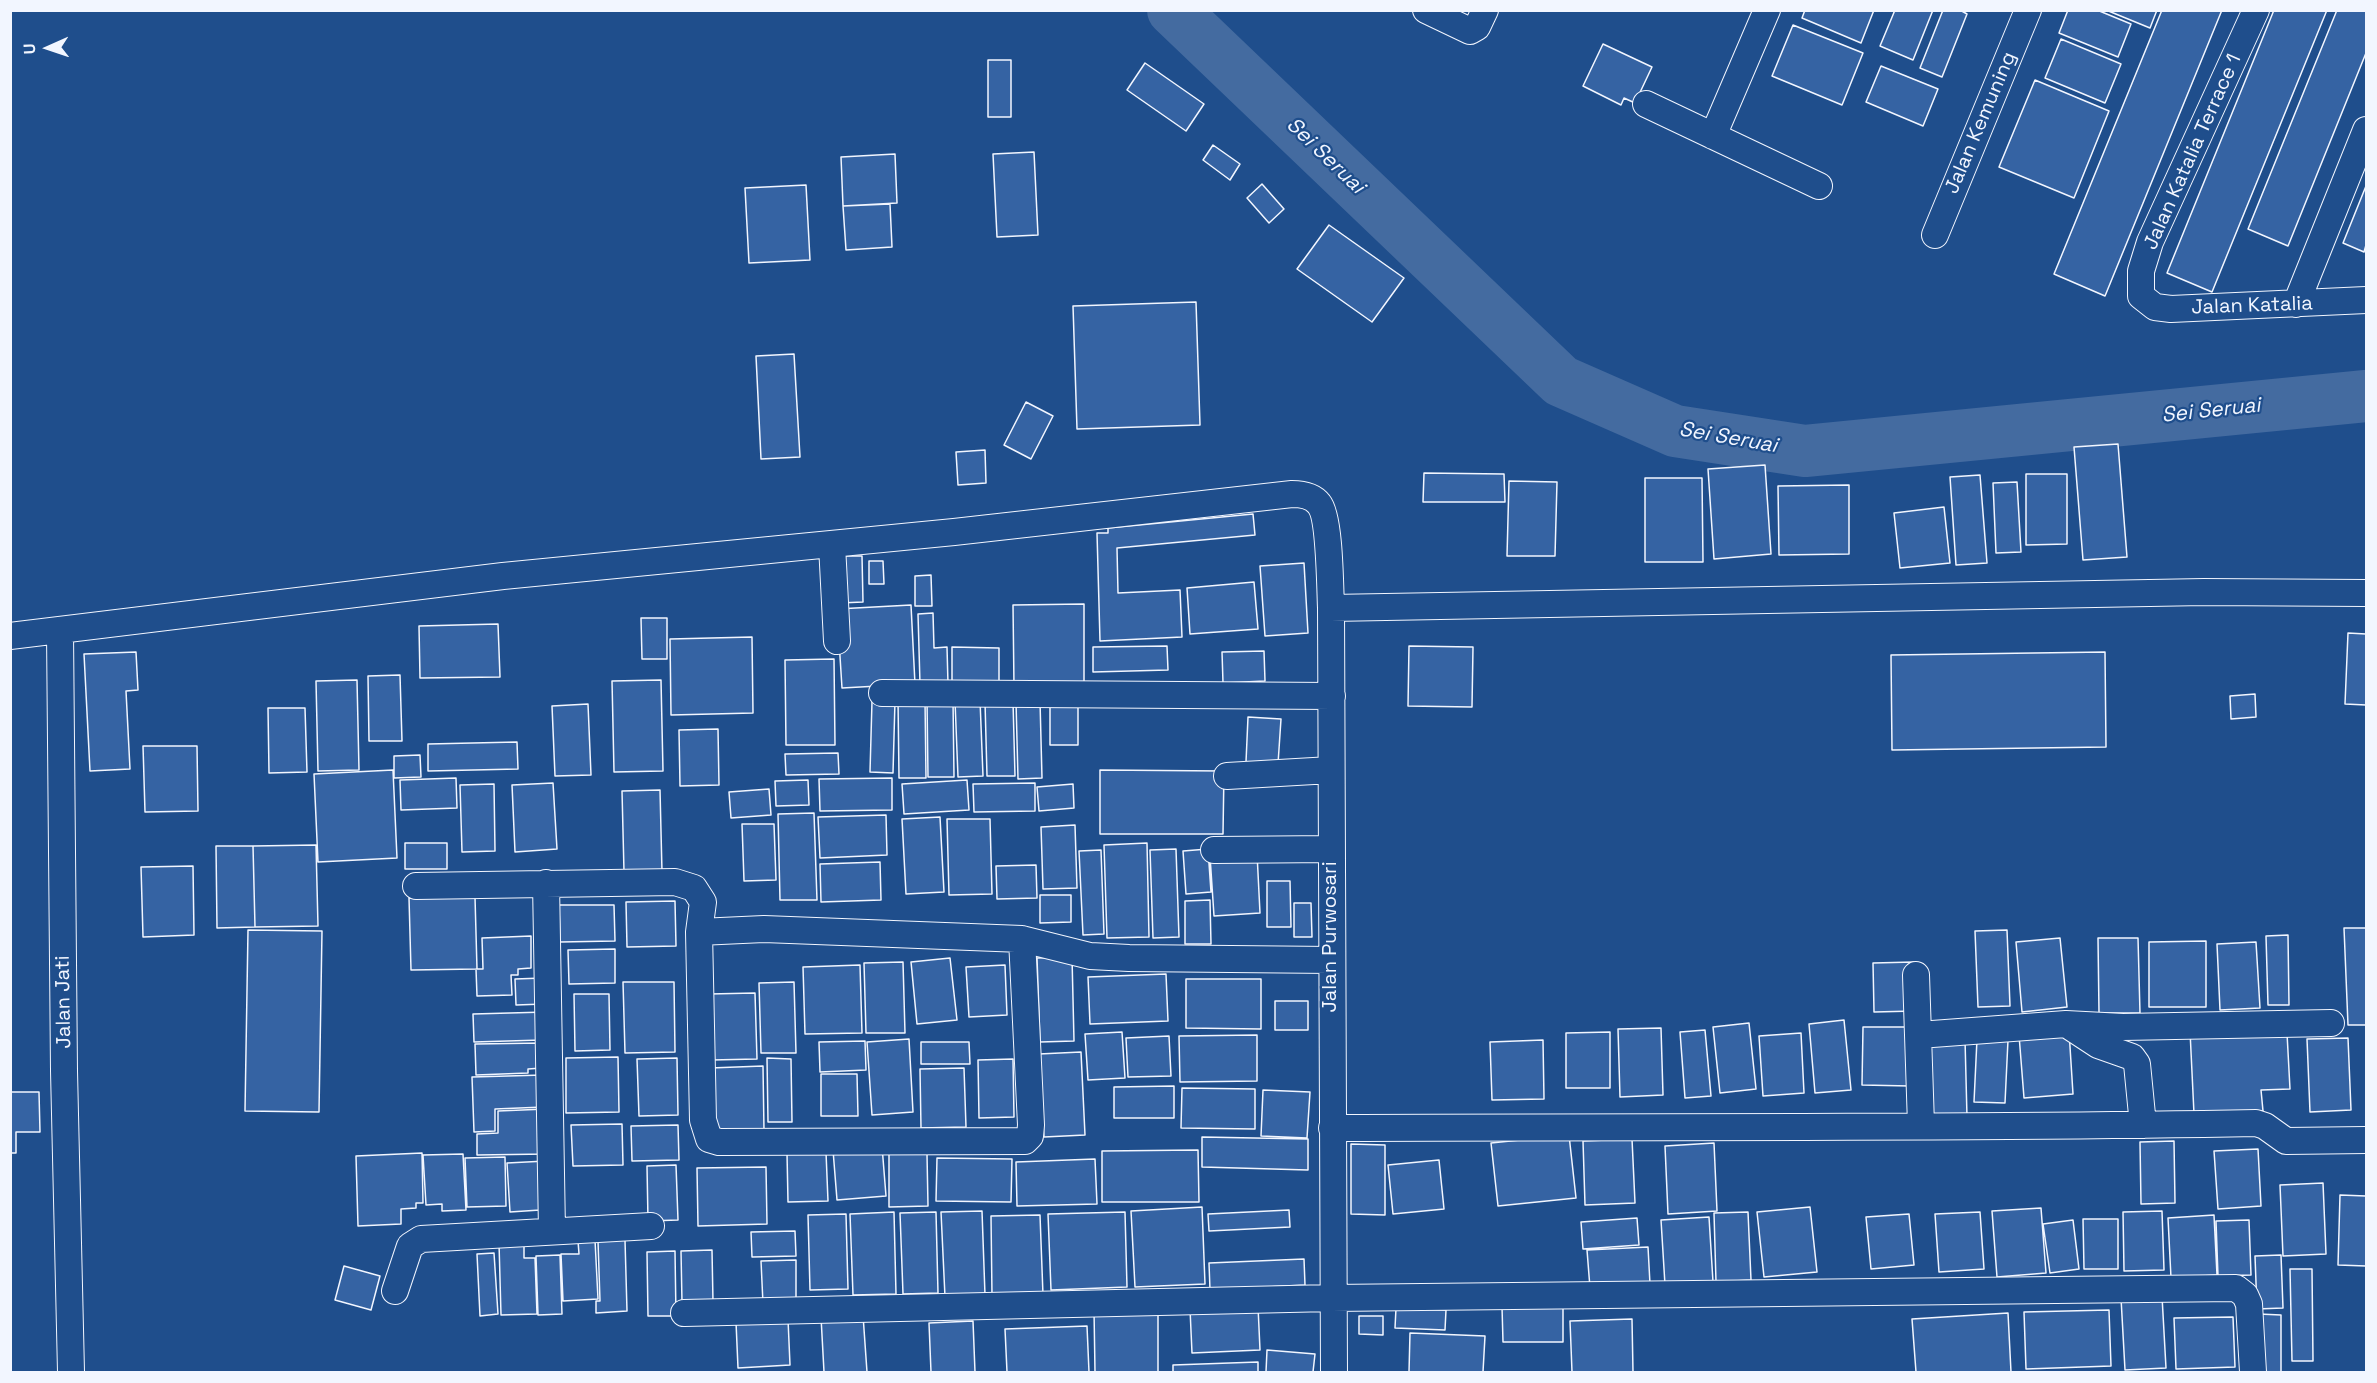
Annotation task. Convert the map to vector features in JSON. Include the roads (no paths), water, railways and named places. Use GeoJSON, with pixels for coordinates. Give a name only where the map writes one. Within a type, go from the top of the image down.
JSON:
{"type":"FeatureCollection","features":[{"type":"Feature","properties":{"kind":"street"},"geometry":{"type":"LineString","coordinates":[[1426,10],[1470,31],[1477,27],[1485,10]]}},
{"type":"Feature","properties":{"kind":"street"},"geometry":{"type":"LineString","coordinates":[[1713,136],[1767,10]]}},
{"type":"Feature","properties":{"kind":"street","name":"Jalan Kemuning"},"geometry":{"type":"LineString","coordinates":[[1935,235],[2028,10]]}},
{"type":"Feature","properties":{"kind":"street","name":"Jalan Katalia Terrace 1"},"geometry":{"type":"LineString","coordinates":[[2141,296],[2140,270],[2150,242],[2256,10]]}},
{"type":"Feature","properties":{"kind":"street"},"geometry":{"type":"LineString","coordinates":[[1646,105],[1819,186]]}},
{"type":"Feature","properties":{"kind":"street"},"geometry":{"type":"LineString","coordinates":[[2296,304],[2367,130]]}},
{"type":"Feature","properties":{"kind":"street","name":"Jalan Katalia"},"geometry":{"type":"LineString","coordinates":[[2141,296],[2155,308],[2171,309],[2367,300]]}},
{"type":"Feature","properties":{"kind":"street","name":"Jalan Purwosari"},"geometry":{"type":"LineString","coordinates":[[832,545],[1292,494],[1302,494],[1318,503],[1325,523],[1331,608],[1334,1372]]}},
{"type":"Feature","properties":{"kind":"street"},"geometry":{"type":"LineString","coordinates":[[10,636],[60,632],[503,576],[832,545],[837,641]]}},
{"type":"Feature","properties":{"kind":"street"},"geometry":{"type":"LineString","coordinates":[[1331,608],[2204,592],[2367,593]]}},
{"type":"Feature","properties":{"kind":"street","name":"Jalan Jati"},"geometry":{"type":"LineString","coordinates":[[60,632],[64,1083],[71,1372]]}},
{"type":"Feature","properties":{"kind":"street"},"geometry":{"type":"LineString","coordinates":[[882,693],[1332,696]]}},
{"type":"Feature","properties":{"kind":"street"},"geometry":{"type":"LineString","coordinates":[[1227,776],[1331,770]]}},
{"type":"Feature","properties":{"kind":"street"},"geometry":{"type":"LineString","coordinates":[[1214,850],[1331,849]]}},
{"type":"Feature","properties":{"kind":"street"},"geometry":{"type":"LineString","coordinates":[[416,886],[675,882],[694,888],[703,902],[699,932],[702,1120],[709,1139],[719,1142],[1024,1141],[1030,1136],[1031,1125],[1022,939]]}},
{"type":"Feature","properties":{"kind":"street"},"geometry":{"type":"LineString","coordinates":[[546,884],[552,1231]]}},
{"type":"Feature","properties":{"kind":"street"},"geometry":{"type":"LineString","coordinates":[[699,932],[764,929],[1022,939],[1090,956],[1332,960]]}},
{"type":"Feature","properties":{"kind":"street"},"geometry":{"type":"LineString","coordinates":[[1916,975],[1921,1125]]}},
{"type":"Feature","properties":{"kind":"street"},"geometry":{"type":"LineString","coordinates":[[1919,1035],[2066,1024],[2123,1027],[2331,1023]]}},
{"type":"Feature","properties":{"kind":"street"},"geometry":{"type":"LineString","coordinates":[[2066,1024],[2098,1045],[2132,1057],[2137,1064],[2142,1125]]}},
{"type":"Feature","properties":{"kind":"street"},"geometry":{"type":"LineString","coordinates":[[1332,1128],[1921,1125],[2032,1128],[2256,1123],[2265,1125],[2280,1139],[2286,1141],[2367,1140]]}},
{"type":"Feature","properties":{"kind":"street"},"geometry":{"type":"LineString","coordinates":[[395,1291],[410,1246],[420,1239],[651,1226]]}},
{"type":"Feature","properties":{"kind":"street"},"geometry":{"type":"LineString","coordinates":[[684,1313],[1332,1298],[2236,1288],[2245,1295],[2249,1304],[2253,1372]]}},
{"type":"Feature","properties":{"kind":"waterway","name":"Sei Seruai"},"geometry":{"type":"LineString","coordinates":[[1173,10],[1561,381],[1675,431],[1805,451],[2366,396]]}}]}
